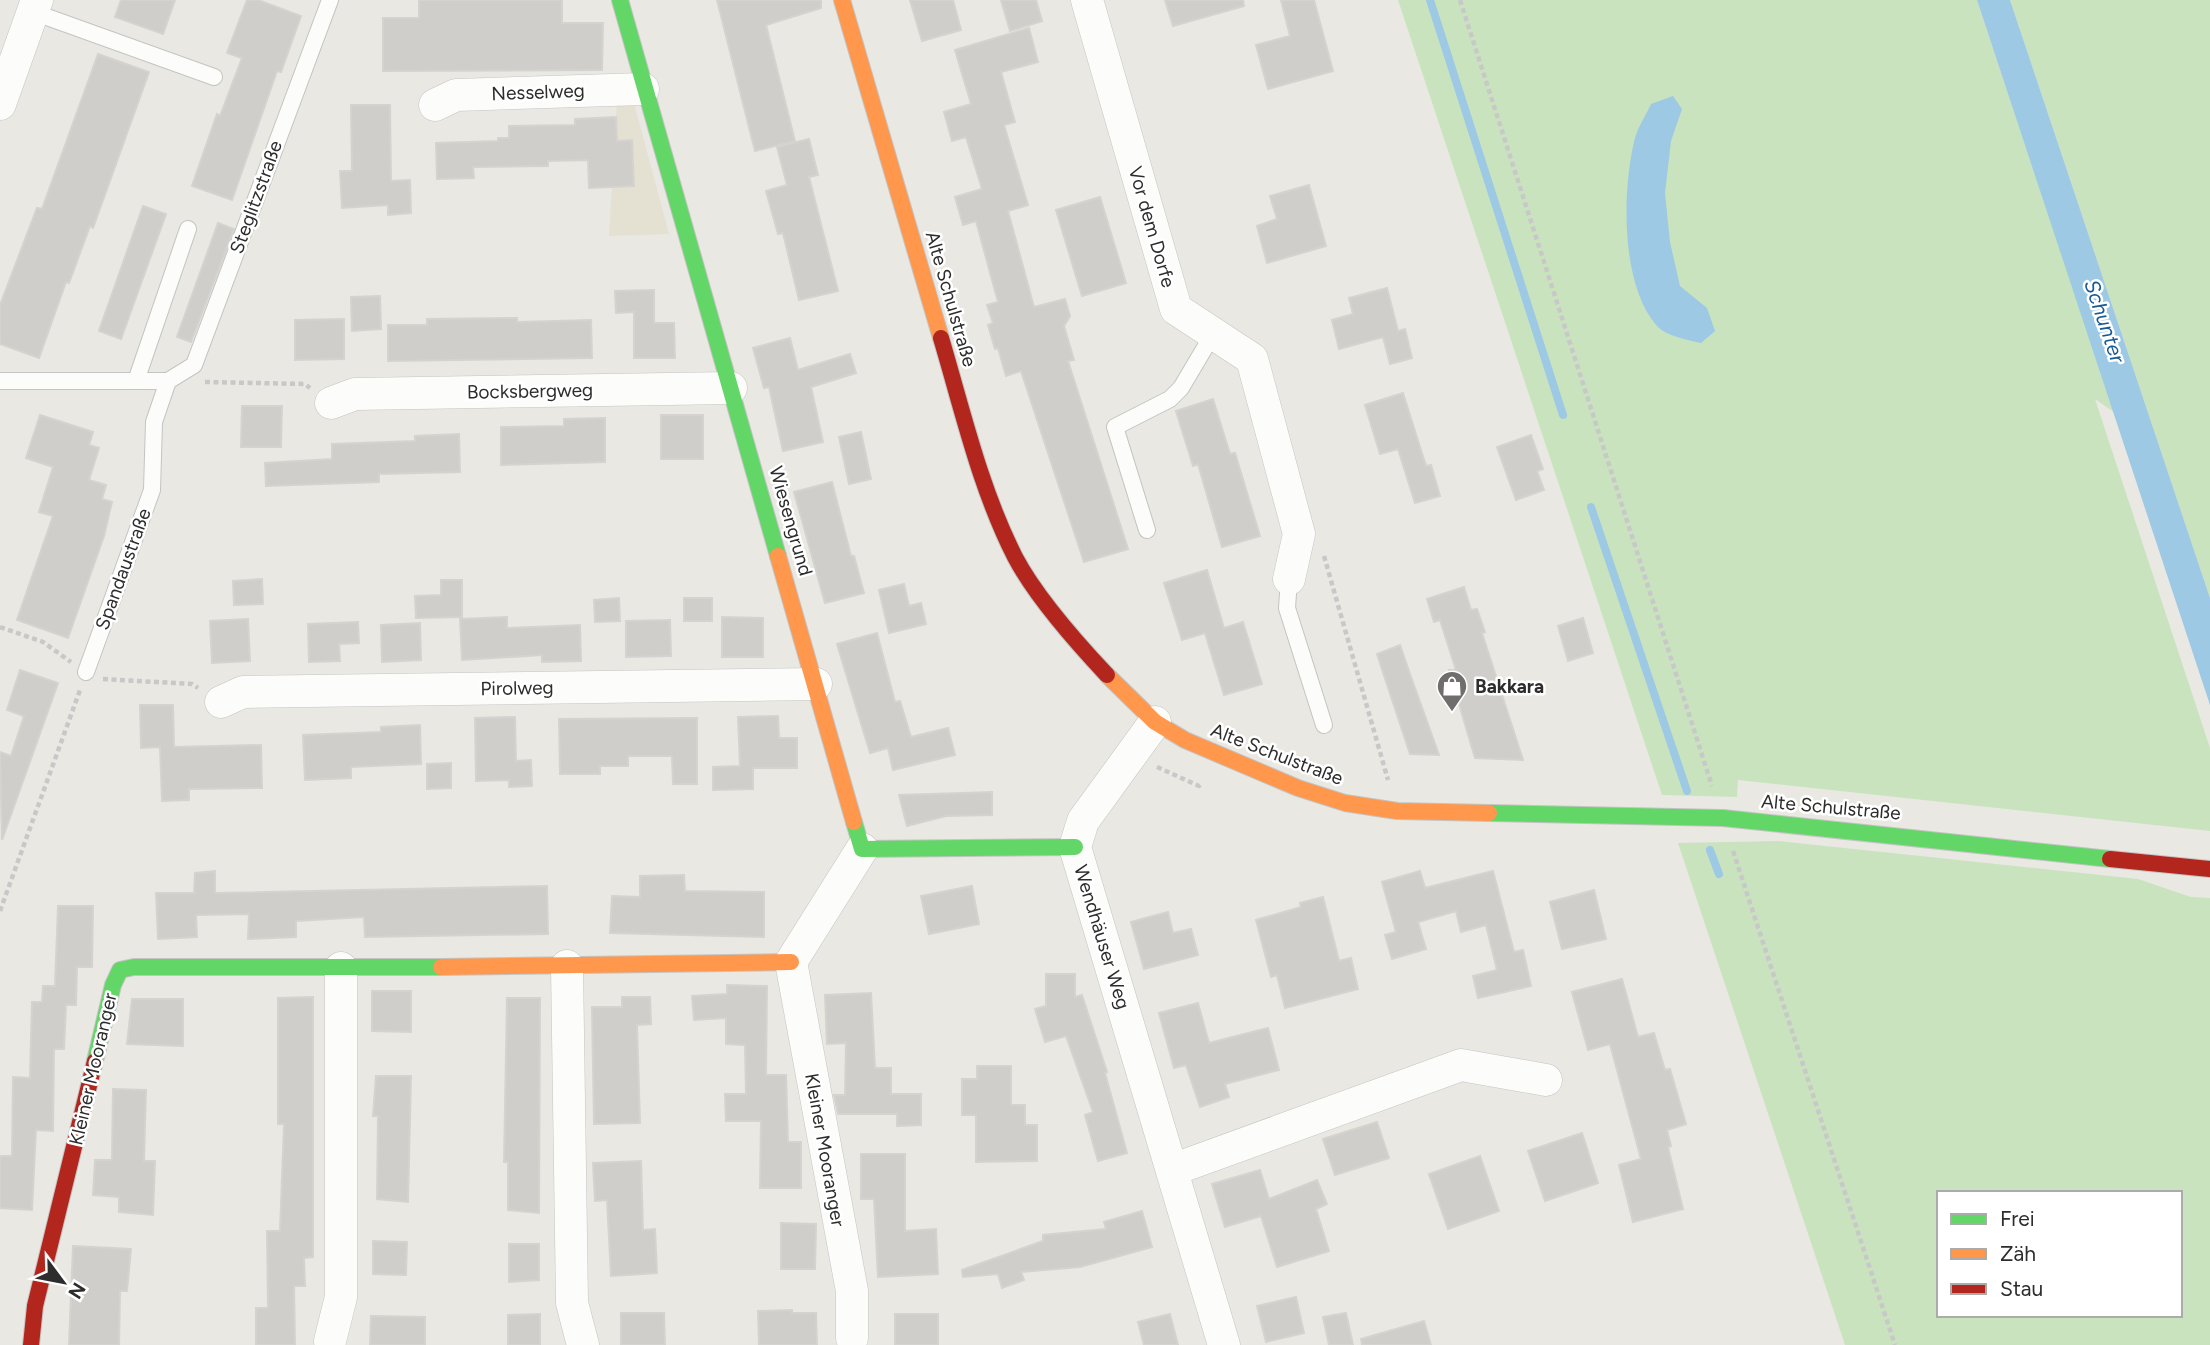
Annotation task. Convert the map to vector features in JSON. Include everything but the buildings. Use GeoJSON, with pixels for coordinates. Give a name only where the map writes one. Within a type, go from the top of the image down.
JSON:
{"type":"FeatureCollection","features":[{"type":"Feature","properties":{"kind":"street","name":"Wiesengrund"},"geometry":{"type":"LineString","coordinates":[[620,0],[643,89],[862,849]]}},
{"type":"Feature","properties":{"kind":"street","name":"Alte Schulstraße"},"geometry":{"type":"LineString","coordinates":[[842,0],[985,489],[1016,558],[1036,589],[1105,673],[1155,722],[1185,740],[1298,788],[1345,803],[1397,811],[1723,818],[2210,869]]}},
{"type":"Feature","properties":{"kind":"street","name":"Vor dem Dorfe"},"geometry":{"type":"LineString","coordinates":[[1087,0],[1176,309],[1252,359],[1299,534],[1289,579]]}},
{"type":"Feature","properties":{"kind":"street"},"geometry":{"type":"LineString","coordinates":[[0,104],[10,42],[35,6]]}},
{"type":"Feature","properties":{"kind":"street","name":"Nesselweg"},"geometry":{"type":"LineString","coordinates":[[435,105],[456,95],[643,89]]}},
{"type":"Feature","properties":{"kind":"street","name":"Bocksbergweg"},"geometry":{"type":"LineString","coordinates":[[331,402],[355,394],[731,388]]}},
{"type":"Feature","properties":{"kind":"street","name":"Pirolweg"},"geometry":{"type":"LineString","coordinates":[[221,702],[243,692],[816,684]]}},
{"type":"Feature","properties":{"kind":"street","name":"Wendhäuser Weg"},"geometry":{"type":"LineString","coordinates":[[1155,722],[1083,821],[1075,846],[1224,1345]]}},
{"type":"Feature","properties":{"kind":"street"},"geometry":{"type":"LineString","coordinates":[[791,962],[862,849],[1075,846]]}},
{"type":"Feature","properties":{"kind":"street","name":"Kleiner Mooranger"},"geometry":{"type":"LineString","coordinates":[[31,1345],[35,1306],[113,985],[120,970],[134,967],[341,968],[791,962],[852,1291],[852,1338]]}},
{"type":"Feature","properties":{"kind":"street"},"geometry":{"type":"LineString","coordinates":[[567,966],[572,1303],[583,1345]]}},
{"type":"Feature","properties":{"kind":"street"},"geometry":{"type":"LineString","coordinates":[[330,1341],[341,1297],[341,968]]}},
{"type":"Feature","properties":{"kind":"street"},"geometry":{"type":"LineString","coordinates":[[1172,1170],[1461,1065],[1546,1080]]}},
{"type":"Feature","properties":{"kind":"lane","name":"Steglitzstraße"},"geometry":{"type":"LineString","coordinates":[[168,381],[194,365],[330,0]]}},
{"type":"Feature","properties":{"kind":"lane"},"geometry":{"type":"LineString","coordinates":[[35,6],[214,77]]}},
{"type":"Feature","properties":{"kind":"lane"},"geometry":{"type":"LineString","coordinates":[[136,381],[188,229]]}},
{"type":"Feature","properties":{"kind":"lane"},"geometry":{"type":"LineString","coordinates":[[1147,530],[1115,427],[1170,399],[1181,388],[1213,334]]}},
{"type":"Feature","properties":{"kind":"lane"},"geometry":{"type":"LineString","coordinates":[[0,382],[168,381]]}},
{"type":"Feature","properties":{"kind":"lane","name":"Spandaustraße"},"geometry":{"type":"LineString","coordinates":[[86,672],[152,490],[154,422],[168,381]]}},
{"type":"Feature","properties":{"kind":"lane"},"geometry":{"type":"LineString","coordinates":[[1289,579],[1287,608],[1324,724]]}},
{"type":"Feature","properties":{"kind":"path"},"geometry":{"type":"LineString","coordinates":[[1460,0],[1895,1345]]}},
{"type":"Feature","properties":{"kind":"path"},"geometry":{"type":"LineString","coordinates":[[168,381],[304,384],[331,402]]}},
{"type":"Feature","properties":{"kind":"path"},"geometry":{"type":"LineString","coordinates":[[1299,534],[1321,546],[1397,811]]}},
{"type":"Feature","properties":{"kind":"path"},"geometry":{"type":"LineString","coordinates":[[0,911],[86,672]]}},
{"type":"Feature","properties":{"kind":"shaded area"},"geometry":{"type":"Polygon","coordinates":[[[617,103],[634,103],[669,234],[609,236],[617,103]]]}},
{"type":"Feature","properties":{"kind":"green space"},"geometry":{"type":"Polygon","coordinates":[[[1398,0],[1977,0],[2114,412],[2095,399],[2210,748],[2210,831],[1738,780],[1737,797],[1662,795],[1398,0]]]}},
{"type":"Feature","properties":{"kind":"green space"},"geometry":{"type":"Polygon","coordinates":[[[2010,0],[2210,0],[2210,598],[2010,0]]]}},
{"type":"Feature","properties":{"kind":"green space"},"geometry":{"type":"Polygon","coordinates":[[[1777,841],[2138,879],[2191,897],[2210,898],[2210,1345],[1845,1345],[1678,843],[1777,841]]]}},
{"type":"Feature","properties":{"kind":"water","name":"Schunter"},"geometry":{"type":"Polygon","coordinates":[[[1977,0],[2010,0],[2210,598],[2210,705],[1977,0]]]}},
{"type":"Feature","properties":{"kind":"water"},"geometry":{"type":"Polygon","coordinates":[[[1673,96],[1682,109],[1671,141],[1665,193],[1670,242],[1680,286],[1707,308],[1715,331],[1701,343],[1671,335],[1657,326],[1645,308],[1630,262],[1626,209],[1636,134],[1651,104],[1673,96]]]}},
{"type":"Feature","properties":{"kind":"waterway"},"geometry":{"type":"LineString","coordinates":[[1430,0],[1563,415]]}},
{"type":"Feature","properties":{"kind":"waterway"},"geometry":{"type":"LineString","coordinates":[[1591,507],[1687,791]]}},
{"type":"Feature","properties":{"kind":"waterway"},"geometry":{"type":"LineString","coordinates":[[1710,850],[1719,874]]}},
{"type":"Feature","properties":{"kind":"traffic: fast"},"geometry":{"type":"LineString","coordinates":[[620,0],[778,556]]}},
{"type":"Feature","properties":{"kind":"traffic: fast"},"geometry":{"type":"LineString","coordinates":[[1489,813],[1723,818],[2110,859]]}},
{"type":"Feature","properties":{"kind":"traffic: fast"},"geometry":{"type":"LineString","coordinates":[[854,822],[862,849],[1075,847]]}},
{"type":"Feature","properties":{"kind":"traffic: fast"},"geometry":{"type":"LineString","coordinates":[[95,1061],[113,985],[120,970],[134,967],[441,967]]}},
{"type":"Feature","properties":{"kind":"traffic: slow"},"geometry":{"type":"LineString","coordinates":[[842,0],[941,338]]}},
{"type":"Feature","properties":{"kind":"traffic: slow"},"geometry":{"type":"LineString","coordinates":[[778,556],[854,822]]}},
{"type":"Feature","properties":{"kind":"traffic: slow"},"geometry":{"type":"LineString","coordinates":[[1107,675],[1155,722],[1185,740],[1298,788],[1345,803],[1397,811],[1489,813]]}},
{"type":"Feature","properties":{"kind":"traffic: slow"},"geometry":{"type":"LineString","coordinates":[[441,967],[791,962]]}},
{"type":"Feature","properties":{"kind":"traffic: jam"},"geometry":{"type":"LineString","coordinates":[[941,338],[982,477],[1015,557],[1045,603],[1107,675]]}},
{"type":"Feature","properties":{"kind":"traffic: jam"},"geometry":{"type":"LineString","coordinates":[[2110,859],[2210,869]]}},
{"type":"Feature","properties":{"kind":"traffic: jam"},"geometry":{"type":"LineString","coordinates":[[31,1345],[35,1306],[95,1061]]}},
{"type":"Feature","properties":{"kind":"place","name":"Bakkara"},"geometry":{"type":"Point","coordinates":[1452,713]}}]}
